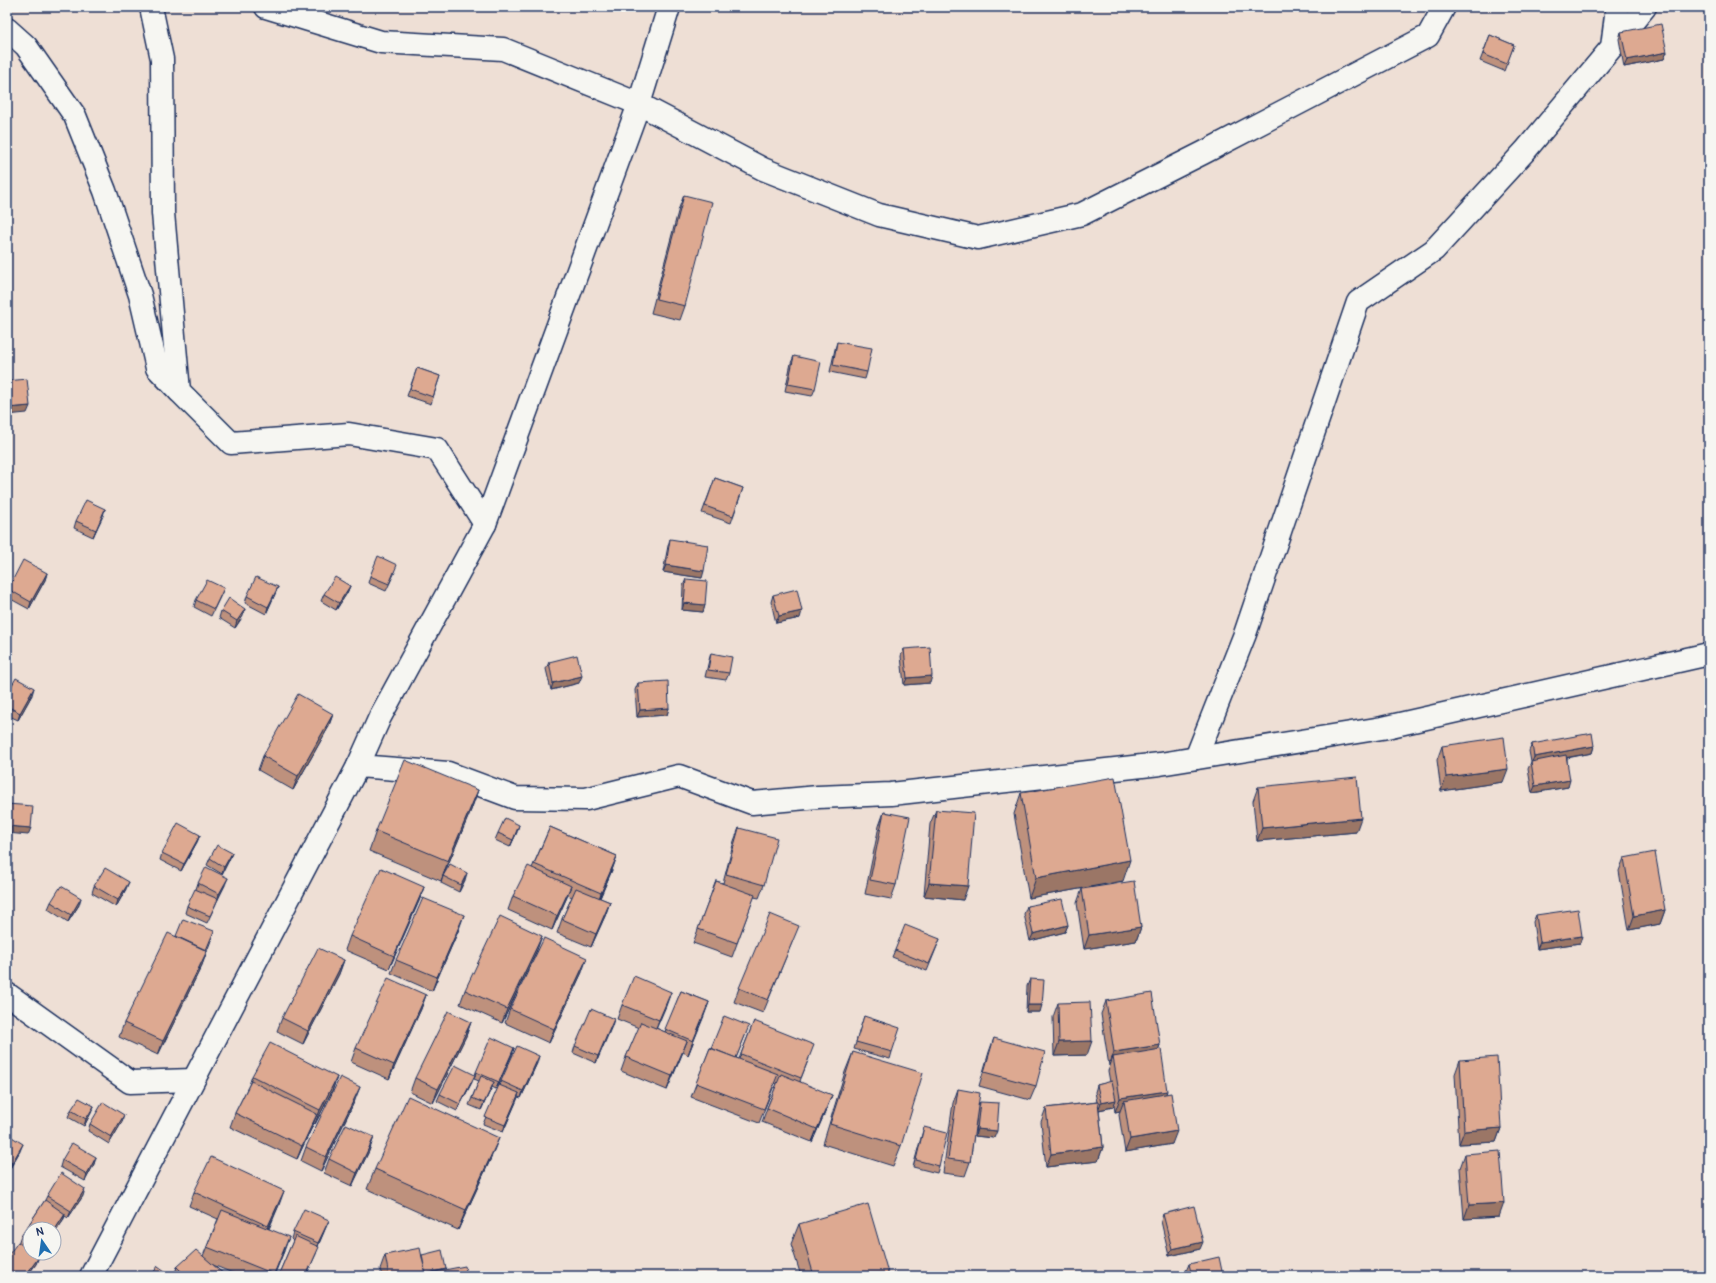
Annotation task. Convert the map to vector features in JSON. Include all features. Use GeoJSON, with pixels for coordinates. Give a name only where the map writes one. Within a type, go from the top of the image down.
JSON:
{"type":"FeatureCollection","features":[{"type":"Feature","properties":{"kind":"street"},"geometry":{"type":"LineString","coordinates":[[151,7],[162,59],[163,213],[179,391]]}},
{"type":"Feature","properties":{"kind":"street"},"geometry":{"type":"LineString","coordinates":[[266,7],[381,42],[503,48],[639,104],[763,169],[879,215],[978,238],[1082,214],[1428,36],[1444,7]]}},
{"type":"Feature","properties":{"kind":"street"},"geometry":{"type":"LineString","coordinates":[[91,1276],[358,766],[380,718],[485,524],[639,104],[669,7]]}},
{"type":"Feature","properties":{"kind":"street"},"geometry":{"type":"LineString","coordinates":[[1612,47],[1617,7]]}},
{"type":"Feature","properties":{"kind":"street"},"geometry":{"type":"LineString","coordinates":[[1196,758],[1245,634],[1358,302],[1434,250],[1525,151],[1645,7]]}},
{"type":"Feature","properties":{"kind":"street"},"geometry":{"type":"LineString","coordinates":[[7,30],[26,46],[75,116],[105,191],[140,295],[157,368],[179,391],[231,443],[349,434],[437,449],[485,524]]}},
{"type":"Feature","properties":{"kind":"street"},"geometry":{"type":"LineString","coordinates":[[358,766],[448,773],[514,798],[586,799],[679,776],[752,803],[818,797],[891,794],[1160,764],[1382,728],[1709,654]]}},
{"type":"Feature","properties":{"kind":"street"},"geometry":{"type":"LineString","coordinates":[[7,994],[130,1082],[193,1080]]}},
{"type":"Feature","properties":{"kind":"building"},"geometry":{"type":"Polygon","coordinates":[[[1661,24],[1667,52],[1627,60],[1621,32],[1661,24]]]}},
{"type":"Feature","properties":{"kind":"building"},"geometry":{"type":"Polygon","coordinates":[[[1490,35],[1514,45],[1507,64],[1483,54],[1490,35]]]}},
{"type":"Feature","properties":{"kind":"building"},"geometry":{"type":"Polygon","coordinates":[[[684,195],[712,202],[685,306],[656,299],[684,195]]]}},
{"type":"Feature","properties":{"kind":"building"},"geometry":{"type":"Polygon","coordinates":[[[837,342],[872,348],[867,372],[833,365],[837,342]]]}},
{"type":"Feature","properties":{"kind":"building"},"geometry":{"type":"Polygon","coordinates":[[[794,356],[821,362],[815,389],[788,384],[794,356]]]}},
{"type":"Feature","properties":{"kind":"building"},"geometry":{"type":"Polygon","coordinates":[[[417,368],[440,376],[433,397],[410,389],[417,368]]]}},
{"type":"Feature","properties":{"kind":"building"},"geometry":{"type":"Polygon","coordinates":[[[27,379],[30,406],[7,408],[7,381],[27,379]]]}},
{"type":"Feature","properties":{"kind":"building"},"geometry":{"type":"Polygon","coordinates":[[[715,478],[743,488],[733,516],[705,506],[715,478]]]}},
{"type":"Feature","properties":{"kind":"building"},"geometry":{"type":"Polygon","coordinates":[[[86,500],[105,509],[96,530],[76,521],[86,500]]]}},
{"type":"Feature","properties":{"kind":"building"},"geometry":{"type":"Polygon","coordinates":[[[670,539],[708,545],[704,571],[666,565],[670,539]]]}},
{"type":"Feature","properties":{"kind":"building"},"geometry":{"type":"Polygon","coordinates":[[[378,556],[397,565],[389,584],[370,576],[378,556]]]}},
{"type":"Feature","properties":{"kind":"building"},"geometry":{"type":"Polygon","coordinates":[[[23,560],[47,573],[31,602],[8,589],[23,560]]]}},
{"type":"Feature","properties":{"kind":"building"},"geometry":{"type":"Polygon","coordinates":[[[256,577],[278,587],[268,607],[247,596],[256,577]]]}},
{"type":"Feature","properties":{"kind":"building"},"geometry":{"type":"Polygon","coordinates":[[[335,577],[350,586],[339,603],[324,594],[335,577]]]}},
{"type":"Feature","properties":{"kind":"building"},"geometry":{"type":"Polygon","coordinates":[[[686,579],[707,581],[705,605],[684,603],[686,579]]]}},
{"type":"Feature","properties":{"kind":"building"},"geometry":{"type":"Polygon","coordinates":[[[207,580],[224,588],[214,609],[196,600],[207,580]]]}},
{"type":"Feature","properties":{"kind":"building"},"geometry":{"type":"Polygon","coordinates":[[[797,589],[802,611],[779,616],[773,595],[797,589]]]}},
{"type":"Feature","properties":{"kind":"building"},"geometry":{"type":"Polygon","coordinates":[[[229,598],[245,609],[237,621],[221,611],[229,598]]]}},
{"type":"Feature","properties":{"kind":"building"},"geometry":{"type":"Polygon","coordinates":[[[930,647],[932,676],[907,678],[904,649],[930,647]]]}},
{"type":"Feature","properties":{"kind":"building"},"geometry":{"type":"Polygon","coordinates":[[[711,653],[732,657],[729,673],[708,670],[711,653]]]}},
{"type":"Feature","properties":{"kind":"building"},"geometry":{"type":"Polygon","coordinates":[[[577,655],[582,676],[553,683],[549,662],[577,655]]]}},
{"type":"Feature","properties":{"kind":"building"},"geometry":{"type":"Polygon","coordinates":[[[16,678],[34,688],[20,713],[7,706],[7,694],[16,678]]]}},
{"type":"Feature","properties":{"kind":"building"},"geometry":{"type":"Polygon","coordinates":[[[668,681],[669,708],[640,710],[638,683],[668,681]]]}},
{"type":"Feature","properties":{"kind":"building"},"geometry":{"type":"Polygon","coordinates":[[[298,694],[333,714],[298,776],[263,756],[298,694]]]}},
{"type":"Feature","properties":{"kind":"building"},"geometry":{"type":"Polygon","coordinates":[[[1592,733],[1594,746],[1534,757],[1532,744],[1592,733]]]}},
{"type":"Feature","properties":{"kind":"building"},"geometry":{"type":"Polygon","coordinates":[[[1504,737],[1508,769],[1446,777],[1442,746],[1504,737]]]}},
{"type":"Feature","properties":{"kind":"building"},"geometry":{"type":"Polygon","coordinates":[[[1566,755],[1570,780],[1535,786],[1531,762],[1566,755]]]}},
{"type":"Feature","properties":{"kind":"building"},"geometry":{"type":"Polygon","coordinates":[[[405,760],[478,790],[448,861],[376,831],[405,760]]]}},
{"type":"Feature","properties":{"kind":"building"},"geometry":{"type":"Polygon","coordinates":[[[1115,777],[1130,860],[1036,878],[1021,793],[1115,777]]]}},
{"type":"Feature","properties":{"kind":"building"},"geometry":{"type":"Polygon","coordinates":[[[1357,777],[1361,818],[1262,828],[1258,787],[1357,777]]]}},
{"type":"Feature","properties":{"kind":"building"},"geometry":{"type":"Polygon","coordinates":[[[7,804],[33,806],[31,828],[7,826],[7,804]]]}},
{"type":"Feature","properties":{"kind":"building"},"geometry":{"type":"Polygon","coordinates":[[[936,810],[974,813],[968,886],[929,883],[936,810]]]}},
{"type":"Feature","properties":{"kind":"building"},"geometry":{"type":"Polygon","coordinates":[[[884,812],[910,817],[896,885],[870,880],[884,812]]]}},
{"type":"Feature","properties":{"kind":"building"},"geometry":{"type":"Polygon","coordinates":[[[505,818],[519,825],[513,840],[498,833],[505,818]]]}},
{"type":"Feature","properties":{"kind":"building"},"geometry":{"type":"Polygon","coordinates":[[[178,823],[200,835],[184,864],[162,853],[178,823]]]}},
{"type":"Feature","properties":{"kind":"building"},"geometry":{"type":"Polygon","coordinates":[[[550,827],[617,856],[601,893],[534,864],[550,827]]]}},
{"type":"Feature","properties":{"kind":"building"},"geometry":{"type":"Polygon","coordinates":[[[739,828],[777,838],[764,885],[726,874],[739,828]]]}},
{"type":"Feature","properties":{"kind":"building"},"geometry":{"type":"Polygon","coordinates":[[[217,845],[232,853],[224,867],[210,858],[217,845]]]}},
{"type":"Feature","properties":{"kind":"building"},"geometry":{"type":"Polygon","coordinates":[[[1655,852],[1665,910],[1634,916],[1624,858],[1655,852]]]}},
{"type":"Feature","properties":{"kind":"building"},"geometry":{"type":"Polygon","coordinates":[[[450,864],[467,873],[461,885],[443,876],[450,864]]]}},
{"type":"Feature","properties":{"kind":"building"},"geometry":{"type":"Polygon","coordinates":[[[528,866],[571,886],[557,916],[513,896],[528,866]]]}},
{"type":"Feature","properties":{"kind":"building"},"geometry":{"type":"Polygon","coordinates":[[[206,867],[228,878],[219,894],[198,883],[206,867]]]}},
{"type":"Feature","properties":{"kind":"building"},"geometry":{"type":"Polygon","coordinates":[[[105,868],[129,882],[118,900],[94,886],[105,868]]]}},
{"type":"Feature","properties":{"kind":"building"},"geometry":{"type":"Polygon","coordinates":[[[381,868],[424,887],[394,956],[350,936],[381,868]]]}},
{"type":"Feature","properties":{"kind":"building"},"geometry":{"type":"Polygon","coordinates":[[[716,881],[755,895],[737,943],[698,929],[716,881]]]}},
{"type":"Feature","properties":{"kind":"building"},"geometry":{"type":"Polygon","coordinates":[[[1134,881],[1141,927],[1089,935],[1082,889],[1134,881]]]}},
{"type":"Feature","properties":{"kind":"building"},"geometry":{"type":"Polygon","coordinates":[[[61,886],[81,898],[71,915],[51,902],[61,886]]]}},
{"type":"Feature","properties":{"kind":"building"},"geometry":{"type":"Polygon","coordinates":[[[576,888],[610,902],[596,934],[562,919],[576,888]]]}},
{"type":"Feature","properties":{"kind":"building"},"geometry":{"type":"Polygon","coordinates":[[[195,889],[218,899],[210,916],[187,906],[195,889]]]}},
{"type":"Feature","properties":{"kind":"building"},"geometry":{"type":"Polygon","coordinates":[[[423,898],[464,915],[437,977],[396,960],[423,898]]]}},
{"type":"Feature","properties":{"kind":"building"},"geometry":{"type":"Polygon","coordinates":[[[1062,899],[1068,925],[1033,934],[1027,906],[1062,899]]]}},
{"type":"Feature","properties":{"kind":"building"},"geometry":{"type":"Polygon","coordinates":[[[1578,909],[1582,936],[1540,942],[1536,915],[1578,909]]]}},
{"type":"Feature","properties":{"kind":"building"},"geometry":{"type":"Polygon","coordinates":[[[770,914],[799,926],[768,1000],[739,988],[770,914]]]}},
{"type":"Feature","properties":{"kind":"building"},"geometry":{"type":"Polygon","coordinates":[[[500,916],[542,936],[507,1009],[465,990],[500,916]]]}},
{"type":"Feature","properties":{"kind":"building"},"geometry":{"type":"Polygon","coordinates":[[[183,919],[214,931],[206,950],[176,936],[183,919]]]}},
{"type":"Feature","properties":{"kind":"building"},"geometry":{"type":"Polygon","coordinates":[[[905,925],[940,939],[929,964],[895,950],[905,925]]]}},
{"type":"Feature","properties":{"kind":"building"},"geometry":{"type":"Polygon","coordinates":[[[168,933],[207,951],[163,1041],[124,1023],[168,933]]]}},
{"type":"Feature","properties":{"kind":"building"},"geometry":{"type":"Polygon","coordinates":[[[544,938],[587,958],[554,1029],[510,1009],[544,938]]]}},
{"type":"Feature","properties":{"kind":"building"},"geometry":{"type":"Polygon","coordinates":[[[318,948],[344,960],[308,1031],[282,1018],[318,948]]]}},
{"type":"Feature","properties":{"kind":"building"},"geometry":{"type":"Polygon","coordinates":[[[634,976],[671,992],[659,1020],[622,1005],[634,976]]]}},
{"type":"Feature","properties":{"kind":"building"},"geometry":{"type":"Polygon","coordinates":[[[388,978],[426,995],[394,1065],[356,1048],[388,978]]]}},
{"type":"Feature","properties":{"kind":"building"},"geometry":{"type":"Polygon","coordinates":[[[1030,979],[1044,980],[1042,1005],[1028,1005],[1030,979]]]}},
{"type":"Feature","properties":{"kind":"building"},"geometry":{"type":"Polygon","coordinates":[[[681,991],[709,1002],[693,1041],[665,1029],[681,991]]]}},
{"type":"Feature","properties":{"kind":"building"},"geometry":{"type":"Polygon","coordinates":[[[1152,993],[1160,1045],[1114,1052],[1106,1001],[1152,993]]]}},
{"type":"Feature","properties":{"kind":"building"},"geometry":{"type":"Polygon","coordinates":[[[1090,1002],[1092,1041],[1059,1042],[1058,1003],[1090,1002]]]}},
{"type":"Feature","properties":{"kind":"building"},"geometry":{"type":"Polygon","coordinates":[[[591,1009],[614,1019],[598,1056],[575,1046],[591,1009]]]}},
{"type":"Feature","properties":{"kind":"building"},"geometry":{"type":"Polygon","coordinates":[[[448,1011],[471,1022],[438,1089],[415,1078],[448,1011]]]}},
{"type":"Feature","properties":{"kind":"building"},"geometry":{"type":"Polygon","coordinates":[[[724,1016],[749,1026],[736,1058],[711,1048],[724,1016]]]}},
{"type":"Feature","properties":{"kind":"building"},"geometry":{"type":"Polygon","coordinates":[[[864,1016],[900,1028],[892,1052],[856,1042],[864,1016]]]}},
{"type":"Feature","properties":{"kind":"building"},"geometry":{"type":"Polygon","coordinates":[[[754,1021],[814,1045],[801,1078],[741,1054],[754,1021]]]}},
{"type":"Feature","properties":{"kind":"building"},"geometry":{"type":"Polygon","coordinates":[[[641,1022],[687,1041],[672,1076],[626,1057],[641,1022]]]}},
{"type":"Feature","properties":{"kind":"building"},"geometry":{"type":"Polygon","coordinates":[[[491,1037],[514,1048],[499,1082],[476,1072],[491,1037]]]}},
{"type":"Feature","properties":{"kind":"building"},"geometry":{"type":"Polygon","coordinates":[[[994,1038],[1045,1052],[1036,1086],[984,1072],[994,1038]]]}},
{"type":"Feature","properties":{"kind":"building"},"geometry":{"type":"Polygon","coordinates":[[[270,1043],[337,1077],[320,1110],[252,1076],[270,1043]]]}},
{"type":"Feature","properties":{"kind":"building"},"geometry":{"type":"Polygon","coordinates":[[[517,1046],[539,1056],[523,1091],[501,1081],[517,1046]]]}},
{"type":"Feature","properties":{"kind":"building"},"geometry":{"type":"Polygon","coordinates":[[[710,1048],[778,1074],[764,1109],[696,1083],[710,1048]]]}},
{"type":"Feature","properties":{"kind":"building"},"geometry":{"type":"Polygon","coordinates":[[[1161,1049],[1167,1091],[1120,1098],[1113,1057],[1161,1049]]]}},
{"type":"Feature","properties":{"kind":"building"},"geometry":{"type":"Polygon","coordinates":[[[853,1052],[923,1073],[901,1146],[830,1124],[853,1052]]]}},
{"type":"Feature","properties":{"kind":"building"},"geometry":{"type":"Polygon","coordinates":[[[1497,1057],[1501,1128],[1464,1131],[1460,1060],[1497,1057]]]}},
{"type":"Feature","properties":{"kind":"building"},"geometry":{"type":"Polygon","coordinates":[[[455,1065],[475,1075],[460,1104],[440,1094],[455,1065]]]}},
{"type":"Feature","properties":{"kind":"building"},"geometry":{"type":"Polygon","coordinates":[[[781,1074],[832,1095],[817,1129],[767,1108],[781,1074]]]}},
{"type":"Feature","properties":{"kind":"building"},"geometry":{"type":"Polygon","coordinates":[[[481,1076],[494,1082],[484,1103],[472,1098],[481,1076]]]}},
{"type":"Feature","properties":{"kind":"building"},"geometry":{"type":"Polygon","coordinates":[[[340,1077],[360,1087],[326,1157],[306,1147],[340,1077]]]}},
{"type":"Feature","properties":{"kind":"building"},"geometry":{"type":"Polygon","coordinates":[[[251,1081],[317,1114],[302,1146],[235,1113],[251,1081]]]}},
{"type":"Feature","properties":{"kind":"building"},"geometry":{"type":"Polygon","coordinates":[[[1112,1081],[1116,1100],[1101,1103],[1097,1085],[1112,1081]]]}},
{"type":"Feature","properties":{"kind":"building"},"geometry":{"type":"Polygon","coordinates":[[[499,1085],[519,1093],[505,1125],[485,1117],[499,1085]]]}},
{"type":"Feature","properties":{"kind":"building"},"geometry":{"type":"Polygon","coordinates":[[[958,1089],[980,1093],[970,1162],[948,1159],[958,1089]]]}},
{"type":"Feature","properties":{"kind":"building"},"geometry":{"type":"Polygon","coordinates":[[[1171,1093],[1177,1131],[1130,1139],[1124,1101],[1171,1093]]]}},
{"type":"Feature","properties":{"kind":"building"},"geometry":{"type":"Polygon","coordinates":[[[408,1096],[499,1138],[466,1210],[375,1169],[408,1096]]]}},
{"type":"Feature","properties":{"kind":"building"},"geometry":{"type":"Polygon","coordinates":[[[79,1098],[94,1106],[86,1119],[71,1110],[79,1098]]]}},
{"type":"Feature","properties":{"kind":"building"},"geometry":{"type":"Polygon","coordinates":[[[103,1102],[124,1115],[111,1137],[90,1124],[103,1102]]]}},
{"type":"Feature","properties":{"kind":"building"},"geometry":{"type":"Polygon","coordinates":[[[980,1102],[999,1103],[997,1131],[977,1129],[980,1102]]]}},
{"type":"Feature","properties":{"kind":"building"},"geometry":{"type":"Polygon","coordinates":[[[1098,1102],[1103,1147],[1051,1154],[1046,1108],[1098,1102]]]}},
{"type":"Feature","properties":{"kind":"building"},"geometry":{"type":"Polygon","coordinates":[[[346,1124],[374,1137],[357,1173],[329,1159],[346,1124]]]}},
{"type":"Feature","properties":{"kind":"building"},"geometry":{"type":"Polygon","coordinates":[[[924,1127],[947,1133],[939,1166],[916,1160],[924,1127]]]}},
{"type":"Feature","properties":{"kind":"building"},"geometry":{"type":"Polygon","coordinates":[[[7,1134],[23,1144],[12,1163],[7,1160],[7,1134]]]}},
{"type":"Feature","properties":{"kind":"building"},"geometry":{"type":"Polygon","coordinates":[[[72,1143],[96,1157],[87,1174],[62,1160],[72,1143]]]}},
{"type":"Feature","properties":{"kind":"building"},"geometry":{"type":"Polygon","coordinates":[[[1500,1151],[1504,1203],[1469,1205],[1465,1154],[1500,1151]]]}},
{"type":"Feature","properties":{"kind":"building"},"geometry":{"type":"Polygon","coordinates":[[[211,1157],[284,1191],[268,1226],[194,1192],[211,1157]]]}},
{"type":"Feature","properties":{"kind":"building"},"geometry":{"type":"Polygon","coordinates":[[[61,1173],[85,1189],[71,1211],[47,1196],[61,1173]]]}},
{"type":"Feature","properties":{"kind":"building"},"geometry":{"type":"Polygon","coordinates":[[[45,1200],[65,1214],[60,1221],[31,1221],[45,1200]]]}},
{"type":"Feature","properties":{"kind":"building"},"geometry":{"type":"Polygon","coordinates":[[[868,1204],[889,1276],[814,1276],[799,1224],[868,1204]]]}},
{"type":"Feature","properties":{"kind":"building"},"geometry":{"type":"Polygon","coordinates":[[[1194,1206],[1203,1242],[1172,1249],[1163,1214],[1194,1206]]]}},
{"type":"Feature","properties":{"kind":"building"},"geometry":{"type":"Polygon","coordinates":[[[304,1209],[329,1220],[318,1243],[293,1232],[304,1209]]]}},
{"type":"Feature","properties":{"kind":"building"},"geometry":{"type":"Polygon","coordinates":[[[222,1210],[289,1237],[274,1274],[207,1247],[222,1210]]]}},
{"type":"Feature","properties":{"kind":"building"},"geometry":{"type":"Polygon","coordinates":[[[295,1236],[319,1247],[306,1276],[278,1276],[295,1236]]]}},
{"type":"Feature","properties":{"kind":"building"},"geometry":{"type":"Polygon","coordinates":[[[18,1242],[22,1245],[22,1261],[36,1261],[25,1276],[7,1276],[7,1257],[18,1242]]]}},
{"type":"Feature","properties":{"kind":"building"},"geometry":{"type":"Polygon","coordinates":[[[420,1248],[426,1276],[389,1276],[385,1255],[420,1248]]]}},
{"type":"Feature","properties":{"kind":"building"},"geometry":{"type":"Polygon","coordinates":[[[196,1250],[226,1276],[182,1276],[184,1274],[177,1267],[196,1250]]]}},
{"type":"Feature","properties":{"kind":"building"},"geometry":{"type":"Polygon","coordinates":[[[442,1250],[446,1269],[429,1273],[428,1276],[426,1276],[422,1255],[442,1250]]]}},
{"type":"Feature","properties":{"kind":"building"},"geometry":{"type":"Polygon","coordinates":[[[1219,1257],[1223,1276],[1192,1276],[1189,1264],[1219,1257]]]}},
{"type":"Feature","properties":{"kind":"building"},"geometry":{"type":"Polygon","coordinates":[[[158,1266],[172,1276],[151,1276],[158,1266]]]}},
{"type":"Feature","properties":{"kind":"building"},"geometry":{"type":"Polygon","coordinates":[[[465,1266],[467,1276],[430,1276],[429,1273],[465,1266]]]}}]}
